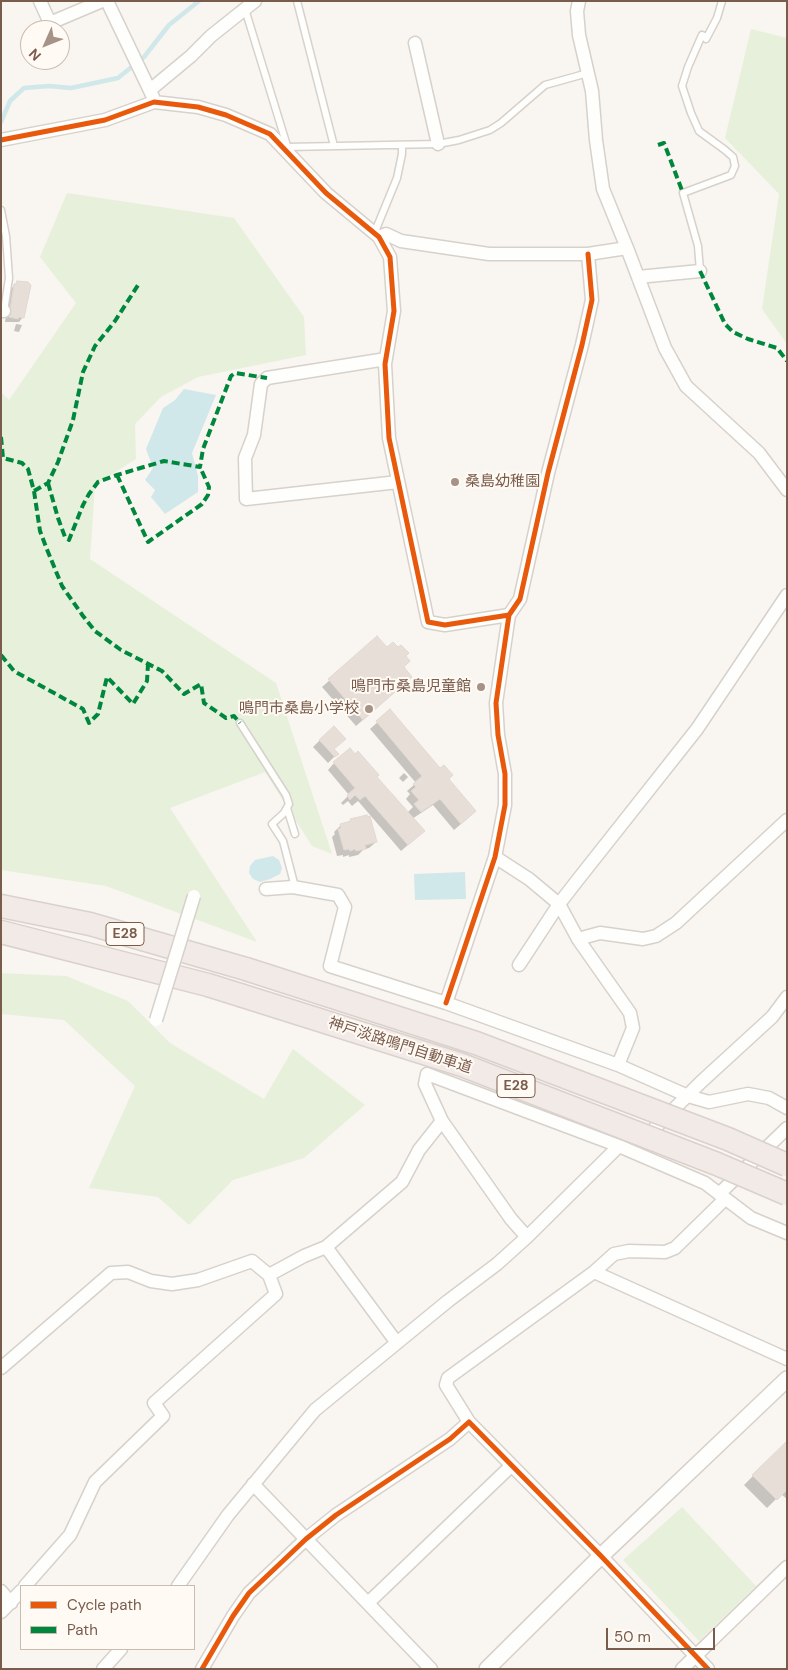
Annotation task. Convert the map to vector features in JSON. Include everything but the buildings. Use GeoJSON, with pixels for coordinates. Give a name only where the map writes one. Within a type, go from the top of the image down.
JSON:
{"type":"FeatureCollection","features":[{"type":"Feature","properties":{"kind":"highway","name":"神戸淡路鳴門自動車道"},"geometry":{"type":"LineString","coordinates":[[1,906],[90,924],[246,969],[476,1043],[728,1139],[787,1165]]}},
{"type":"Feature","properties":{"kind":"highway","name":"神戸淡路鳴門自動車道"},"geometry":{"type":"LineString","coordinates":[[1,932],[208,984],[462,1065],[717,1164],[787,1194]]}},
{"type":"Feature","properties":{"kind":"street"},"geometry":{"type":"LineString","coordinates":[[40,1],[50,24],[102,1]]}},
{"type":"Feature","properties":{"kind":"street"},"geometry":{"type":"LineString","coordinates":[[107,1],[152,96],[226,114],[270,134],[288,150],[326,193],[377,236],[390,257],[394,311],[386,359],[389,438],[428,622],[445,626],[508,615]]}},
{"type":"Feature","properties":{"kind":"street"},"geometry":{"type":"LineString","coordinates":[[579,1],[577,11],[579,36],[592,91],[599,169],[603,189],[665,348],[686,386],[759,453],[787,490]]}},
{"type":"Feature","properties":{"kind":"street"},"geometry":{"type":"LineString","coordinates":[[1,140],[105,120],[152,96],[211,36],[250,5]]}},
{"type":"Feature","properties":{"kind":"street"},"geometry":{"type":"LineString","coordinates":[[415,43],[438,144]]}},
{"type":"Feature","properties":{"kind":"street"},"geometry":{"type":"LineString","coordinates":[[377,236],[386,234],[401,240],[489,254],[588,254],[627,248]]}},
{"type":"Feature","properties":{"kind":"street"},"geometry":{"type":"LineString","coordinates":[[446,1003],[495,857],[505,805],[505,774],[498,735],[496,703],[508,615],[520,599],[548,472],[592,300],[588,254]]}},
{"type":"Feature","properties":{"kind":"street"},"geometry":{"type":"LineString","coordinates":[[638,277],[700,271]]}},
{"type":"Feature","properties":{"kind":"street"},"geometry":{"type":"LineString","coordinates":[[386,359],[267,378],[260,384],[254,435],[246,458],[246,499],[398,482]]}},
{"type":"Feature","properties":{"kind":"street"},"geometry":{"type":"LineString","coordinates":[[519,965],[559,904],[697,729],[787,595]]}},
{"type":"Feature","properties":{"kind":"street"},"geometry":{"type":"LineString","coordinates":[[578,939],[600,933],[643,939],[656,936],[676,923],[787,820]]}},
{"type":"Feature","properties":{"kind":"street"},"geometry":{"type":"LineString","coordinates":[[495,857],[529,880],[559,904],[578,939],[630,1013],[633,1028],[618,1065]]}},
{"type":"Feature","properties":{"kind":"street"},"geometry":{"type":"LineString","coordinates":[[266,889],[296,887],[338,895],[345,906],[330,966],[446,1003],[618,1065],[688,1096],[709,1102],[748,1094],[769,1098],[787,1108]]}},
{"type":"Feature","properties":{"kind":"street"},"geometry":{"type":"LineString","coordinates":[[156,1020],[194,896]]}},
{"type":"Feature","properties":{"kind":"street"},"geometry":{"type":"LineString","coordinates":[[631,1151],[772,1017],[787,997]]}},
{"type":"Feature","properties":{"kind":"street"},"geometry":{"type":"LineString","coordinates":[[527,1237],[511,1219],[442,1121],[425,1084],[427,1074],[619,1146],[705,1183],[751,1218],[787,1233]]}},
{"type":"Feature","properties":{"kind":"street"},"geometry":{"type":"LineString","coordinates":[[269,1275],[304,1256],[326,1247],[402,1182],[419,1150],[442,1121]]}},
{"type":"Feature","properties":{"kind":"street"},"geometry":{"type":"LineString","coordinates":[[708,1669],[601,1556],[469,1422],[446,1385],[448,1378],[594,1272],[614,1254],[629,1251],[665,1252],[675,1248],[787,1128]]}},
{"type":"Feature","properties":{"kind":"street"},"geometry":{"type":"LineString","coordinates":[[179,1585],[228,1515],[315,1410],[497,1264],[619,1146]]}},
{"type":"Feature","properties":{"kind":"street"},"geometry":{"type":"LineString","coordinates":[[326,1247],[397,1343]]}},
{"type":"Feature","properties":{"kind":"street"},"geometry":{"type":"LineString","coordinates":[[1,1368],[111,1273],[128,1272],[151,1281],[172,1284],[198,1280],[252,1261],[269,1275],[276,1294],[154,1403],[163,1416],[95,1482],[70,1535],[27,1585]]}},
{"type":"Feature","properties":{"kind":"street"},"geometry":{"type":"LineString","coordinates":[[594,1272],[787,1359]]}},
{"type":"Feature","properties":{"kind":"street"},"geometry":{"type":"LineString","coordinates":[[487,1669],[601,1556],[787,1378]]}},
{"type":"Feature","properties":{"kind":"street"},"geometry":{"type":"LineString","coordinates":[[202,1669],[233,1616],[249,1593],[306,1539],[336,1515],[450,1439],[469,1422]]}},
{"type":"Feature","properties":{"kind":"street"},"geometry":{"type":"LineString","coordinates":[[368,1603],[511,1466]]}},
{"type":"Feature","properties":{"kind":"street"},"geometry":{"type":"LineString","coordinates":[[253,1484],[431,1669]]}},
{"type":"Feature","properties":{"kind":"street"},"geometry":{"type":"LineString","coordinates":[[682,1669],[787,1567]]}},
{"type":"Feature","properties":{"kind":"street"},"geometry":{"type":"LineString","coordinates":[[1,1591],[11,1603]]}},
{"type":"Feature","properties":{"kind":"street"},"geometry":{"type":"LineString","coordinates":[[1,1612],[20,1592]]}},
{"type":"Feature","properties":{"kind":"street"},"geometry":{"type":"LineString","coordinates":[[103,1669],[120,1650]]}},
{"type":"Feature","properties":{"kind":"lane"},"geometry":{"type":"LineString","coordinates":[[297,1],[334,146]]}},
{"type":"Feature","properties":{"kind":"lane"},"geometry":{"type":"LineString","coordinates":[[700,271],[698,246],[683,193],[731,175],[735,166],[733,158],[726,150],[699,131],[682,86],[700,41],[704,42],[707,37],[717,18],[722,1]]}},
{"type":"Feature","properties":{"kind":"lane"},"geometry":{"type":"LineString","coordinates":[[250,5],[288,150],[334,146],[438,144],[490,130],[501,123],[545,85],[589,73]]}},
{"type":"Feature","properties":{"kind":"lane"},"geometry":{"type":"LineString","coordinates":[[377,236],[397,178],[402,145]]}},
{"type":"Feature","properties":{"kind":"lane"},"geometry":{"type":"LineString","coordinates":[[1,210],[6,236],[9,278],[3,311]]}},
{"type":"Feature","properties":{"kind":"lane"},"geometry":{"type":"LineString","coordinates":[[240,723],[286,795],[289,804],[284,813],[272,824],[283,841],[296,887]]}},
{"type":"Feature","properties":{"kind":"lane"},"geometry":{"type":"LineString","coordinates":[[287,808],[295,834]]}},
{"type":"Feature","properties":{"kind":"green space"},"geometry":{"type":"Polygon","coordinates":[[[751,29],[787,38],[787,344],[762,309],[779,194],[725,138],[751,29]]]}},
{"type":"Feature","properties":{"kind":"green space"},"geometry":{"type":"Polygon","coordinates":[[[67,193],[234,218],[304,317],[306,355],[198,377],[161,397],[135,424],[136,459],[95,485],[90,559],[276,683],[332,854],[312,846],[265,772],[170,808],[257,942],[106,886],[1,870],[1,392],[9,400],[76,303],[40,257],[67,193]]]}},
{"type":"Feature","properties":{"kind":"green space"},"geometry":{"type":"Polygon","coordinates":[[[1,973],[66,976],[128,1001],[170,1043],[264,1099],[293,1049],[365,1105],[304,1158],[233,1180],[189,1225],[158,1197],[89,1188],[135,1086],[64,1020],[1,1014],[1,973]]]}},
{"type":"Feature","properties":{"kind":"green space"},"geometry":{"type":"Polygon","coordinates":[[[682,1507],[756,1586],[699,1641],[623,1560],[682,1507]]]}},
{"type":"Feature","properties":{"kind":"water"},"geometry":{"type":"Polygon","coordinates":[[[184,389],[216,395],[192,453],[198,476],[198,492],[165,514],[151,497],[155,490],[145,480],[153,468],[146,449],[163,408],[175,400],[184,389]]]}},
{"type":"Feature","properties":{"kind":"water"},"geometry":{"type":"Polygon","coordinates":[[[273,856],[279,860],[282,868],[280,874],[260,882],[253,879],[249,873],[250,866],[255,860],[273,856]]]}},
{"type":"Feature","properties":{"kind":"water"},"geometry":{"type":"Polygon","coordinates":[[[465,872],[466,899],[415,900],[414,874],[465,872]]]}},
{"type":"Feature","properties":{"kind":"waterway"},"geometry":{"type":"LineString","coordinates":[[1,122],[10,101],[24,88],[49,86],[71,88],[118,78],[144,57],[169,25],[199,1]]}},
{"type":"Feature","properties":{"kind":"marked path"},"geometry":{"type":"LineString","coordinates":[[658,145],[664,143],[683,193]]}},
{"type":"Feature","properties":{"kind":"marked path"},"geometry":{"type":"LineString","coordinates":[[700,271],[725,324],[733,332],[748,339],[777,348],[787,361]]}},
{"type":"Feature","properties":{"kind":"marked path"},"geometry":{"type":"LineString","coordinates":[[34,491],[48,483],[58,462],[73,420],[83,372],[95,346],[115,321],[140,282]]}},
{"type":"Feature","properties":{"kind":"marked path"},"geometry":{"type":"LineString","coordinates":[[48,483],[58,518],[65,537],[69,540],[83,505],[98,482],[164,461],[200,467],[203,449],[231,376],[235,373],[267,378]]}},
{"type":"Feature","properties":{"kind":"marked path"},"geometry":{"type":"LineString","coordinates":[[1,437],[3,458],[22,463],[28,469],[34,491],[40,531],[62,586],[95,631],[121,650],[162,671],[184,694],[201,684],[204,703],[226,718],[234,716],[240,723]]}},
{"type":"Feature","properties":{"kind":"marked path"},"geometry":{"type":"LineString","coordinates":[[117,475],[148,542],[202,504],[208,495],[209,487],[200,467]]}},
{"type":"Feature","properties":{"kind":"marked path"},"geometry":{"type":"LineString","coordinates":[[1,655],[14,671],[83,709],[89,723],[98,714],[107,677],[133,704],[147,681],[148,664]]}},
{"type":"Feature","properties":{"kind":"cycle path"},"geometry":{"type":"LineString","coordinates":[[1,140],[105,120],[154,102],[198,107],[226,115],[270,134],[326,193],[379,237],[390,257],[394,311],[385,364],[389,438],[428,622],[445,625],[509,615]]}},
{"type":"Feature","properties":{"kind":"cycle path"},"geometry":{"type":"LineString","coordinates":[[446,1003],[495,857],[505,805],[505,774],[498,735],[496,703],[509,615],[520,599],[548,473],[592,300],[588,254]]}},
{"type":"Feature","properties":{"kind":"cycle path"},"geometry":{"type":"LineString","coordinates":[[202,1669],[233,1616],[249,1593],[306,1539],[336,1515],[450,1439],[469,1422],[601,1556],[708,1669]]}},
{"type":"Feature","properties":{"kind":"place","name":"桑島幼稚園"},"geometry":{"type":"Point","coordinates":[455,482]}},
{"type":"Feature","properties":{"kind":"place","name":"鳴門市桑島児童館"},"geometry":{"type":"Point","coordinates":[481,687]}},
{"type":"Feature","properties":{"kind":"place","name":"鳴門市桑島小学校"},"geometry":{"type":"Point","coordinates":[369,709]}}]}
